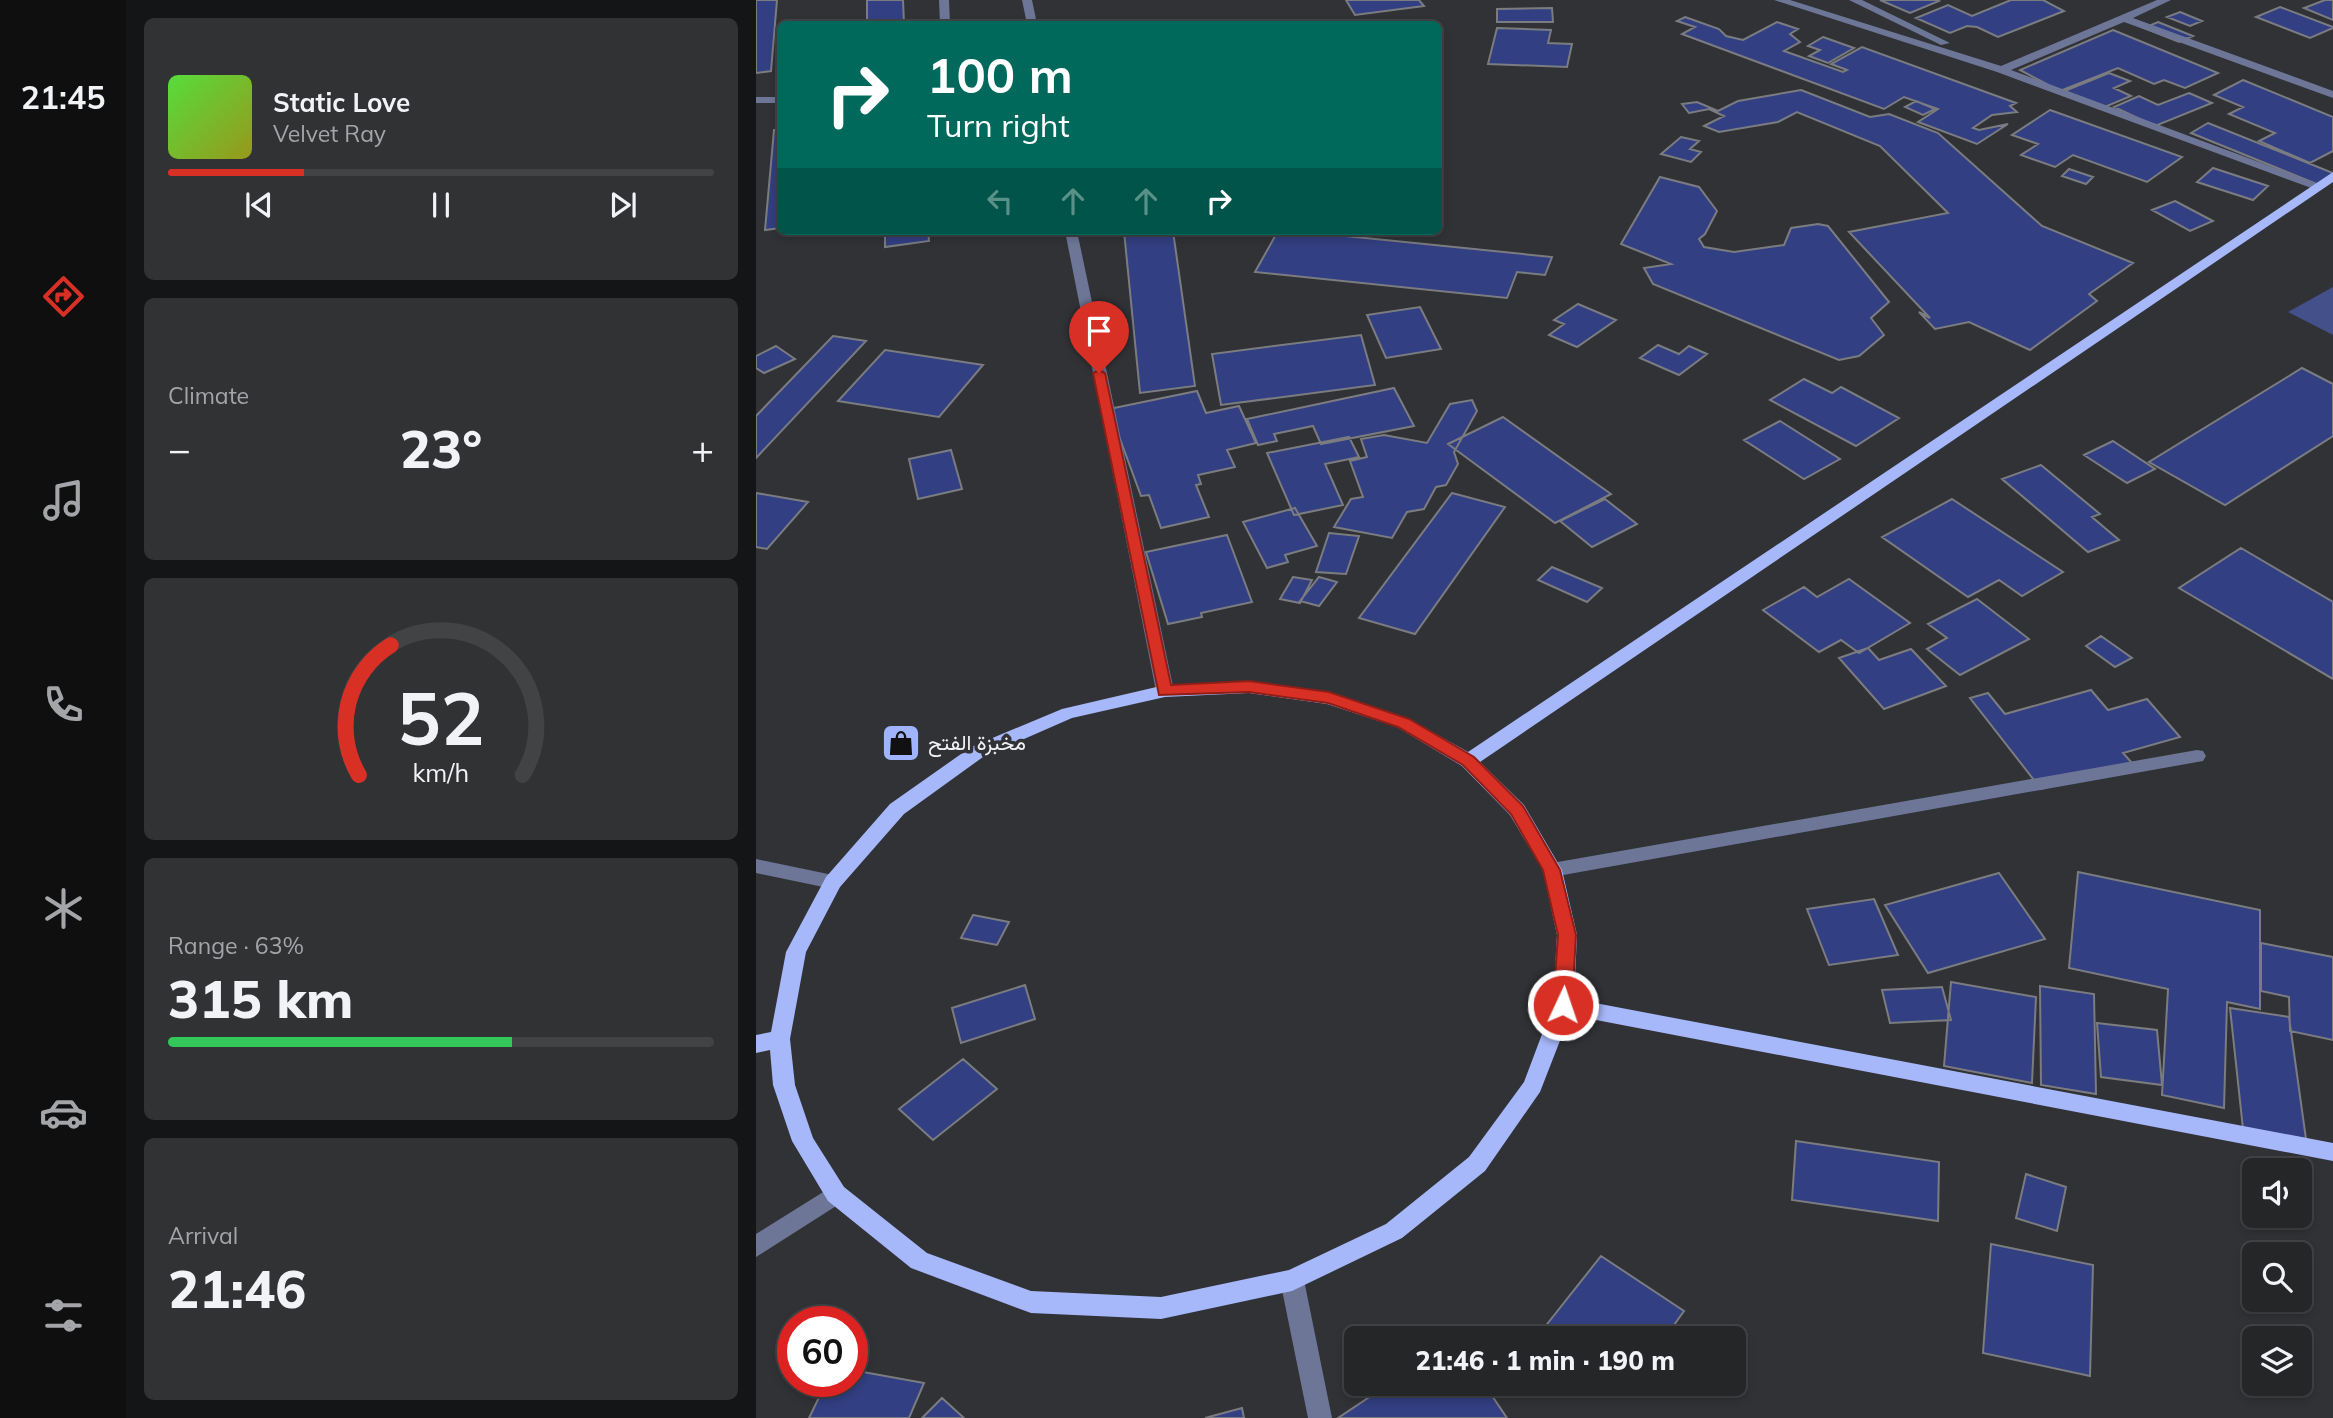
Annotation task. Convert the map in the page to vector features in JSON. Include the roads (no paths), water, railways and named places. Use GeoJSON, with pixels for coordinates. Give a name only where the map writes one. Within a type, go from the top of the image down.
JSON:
{"type":"FeatureCollection","features":[{"type":"Feature","properties":{"kind":"main road"},"geometry":{"type":"LineString","coordinates":[[1468,761],[2333,176]]}},
{"type":"Feature","properties":{"kind":"main road"},"geometry":{"type":"LineString","coordinates":[[1249,687],[1329,698],[1404,723],[1468,761],[1517,810],[1552,870],[1567,935],[1563,1005],[1533,1086],[1477,1164],[1394,1231],[1292,1280],[1161,1308],[1031,1302],[919,1261],[836,1194],[803,1142],[784,1085],[780,1039],[796,952],[833,882],[897,809],[977,752],[1068,713],[1164,691],[1249,687]]}},
{"type":"Feature","properties":{"kind":"main road"},"geometry":{"type":"LineString","coordinates":[[1563,1005],[2333,1152]]}},
{"type":"Feature","properties":{"kind":"main road"},"geometry":{"type":"LineString","coordinates":[[756,1044],[780,1039]]}},
{"type":"Feature","properties":{"kind":"street"},"geometry":{"type":"LineString","coordinates":[[944,0],[945,21]]}},
{"type":"Feature","properties":{"kind":"street"},"geometry":{"type":"LineString","coordinates":[[1027,0],[1031,21]]}},
{"type":"Feature","properties":{"kind":"street"},"geometry":{"type":"LineString","coordinates":[[1779,0],[2001,70],[2318,186]]}},
{"type":"Feature","properties":{"kind":"street"},"geometry":{"type":"LineString","coordinates":[[1854,0],[2001,70],[2123,18],[2156,1]]}},
{"type":"Feature","properties":{"kind":"street"},"geometry":{"type":"LineString","coordinates":[[2123,18],[2333,95]]}},
{"type":"Feature","properties":{"kind":"street"},"geometry":{"type":"LineString","coordinates":[[756,100],[777,100]]}},
{"type":"Feature","properties":{"kind":"street"},"geometry":{"type":"LineString","coordinates":[[1072,235],[1164,691]]}},
{"type":"Feature","properties":{"kind":"street"},"geometry":{"type":"LineString","coordinates":[[1552,870],[2197,756]]}},
{"type":"Feature","properties":{"kind":"street"},"geometry":{"type":"LineString","coordinates":[[756,866],[833,882]]}},
{"type":"Feature","properties":{"kind":"street"},"geometry":{"type":"LineString","coordinates":[[756,1247],[836,1194]]}},
{"type":"Feature","properties":{"kind":"street"},"geometry":{"type":"LineString","coordinates":[[1292,1280],[1320,1418]]}},
{"type":"Feature","properties":{"kind":"place","name":"مخبزة الفتح"},"geometry":{"type":"Point","coordinates":[901,743]}}]}
